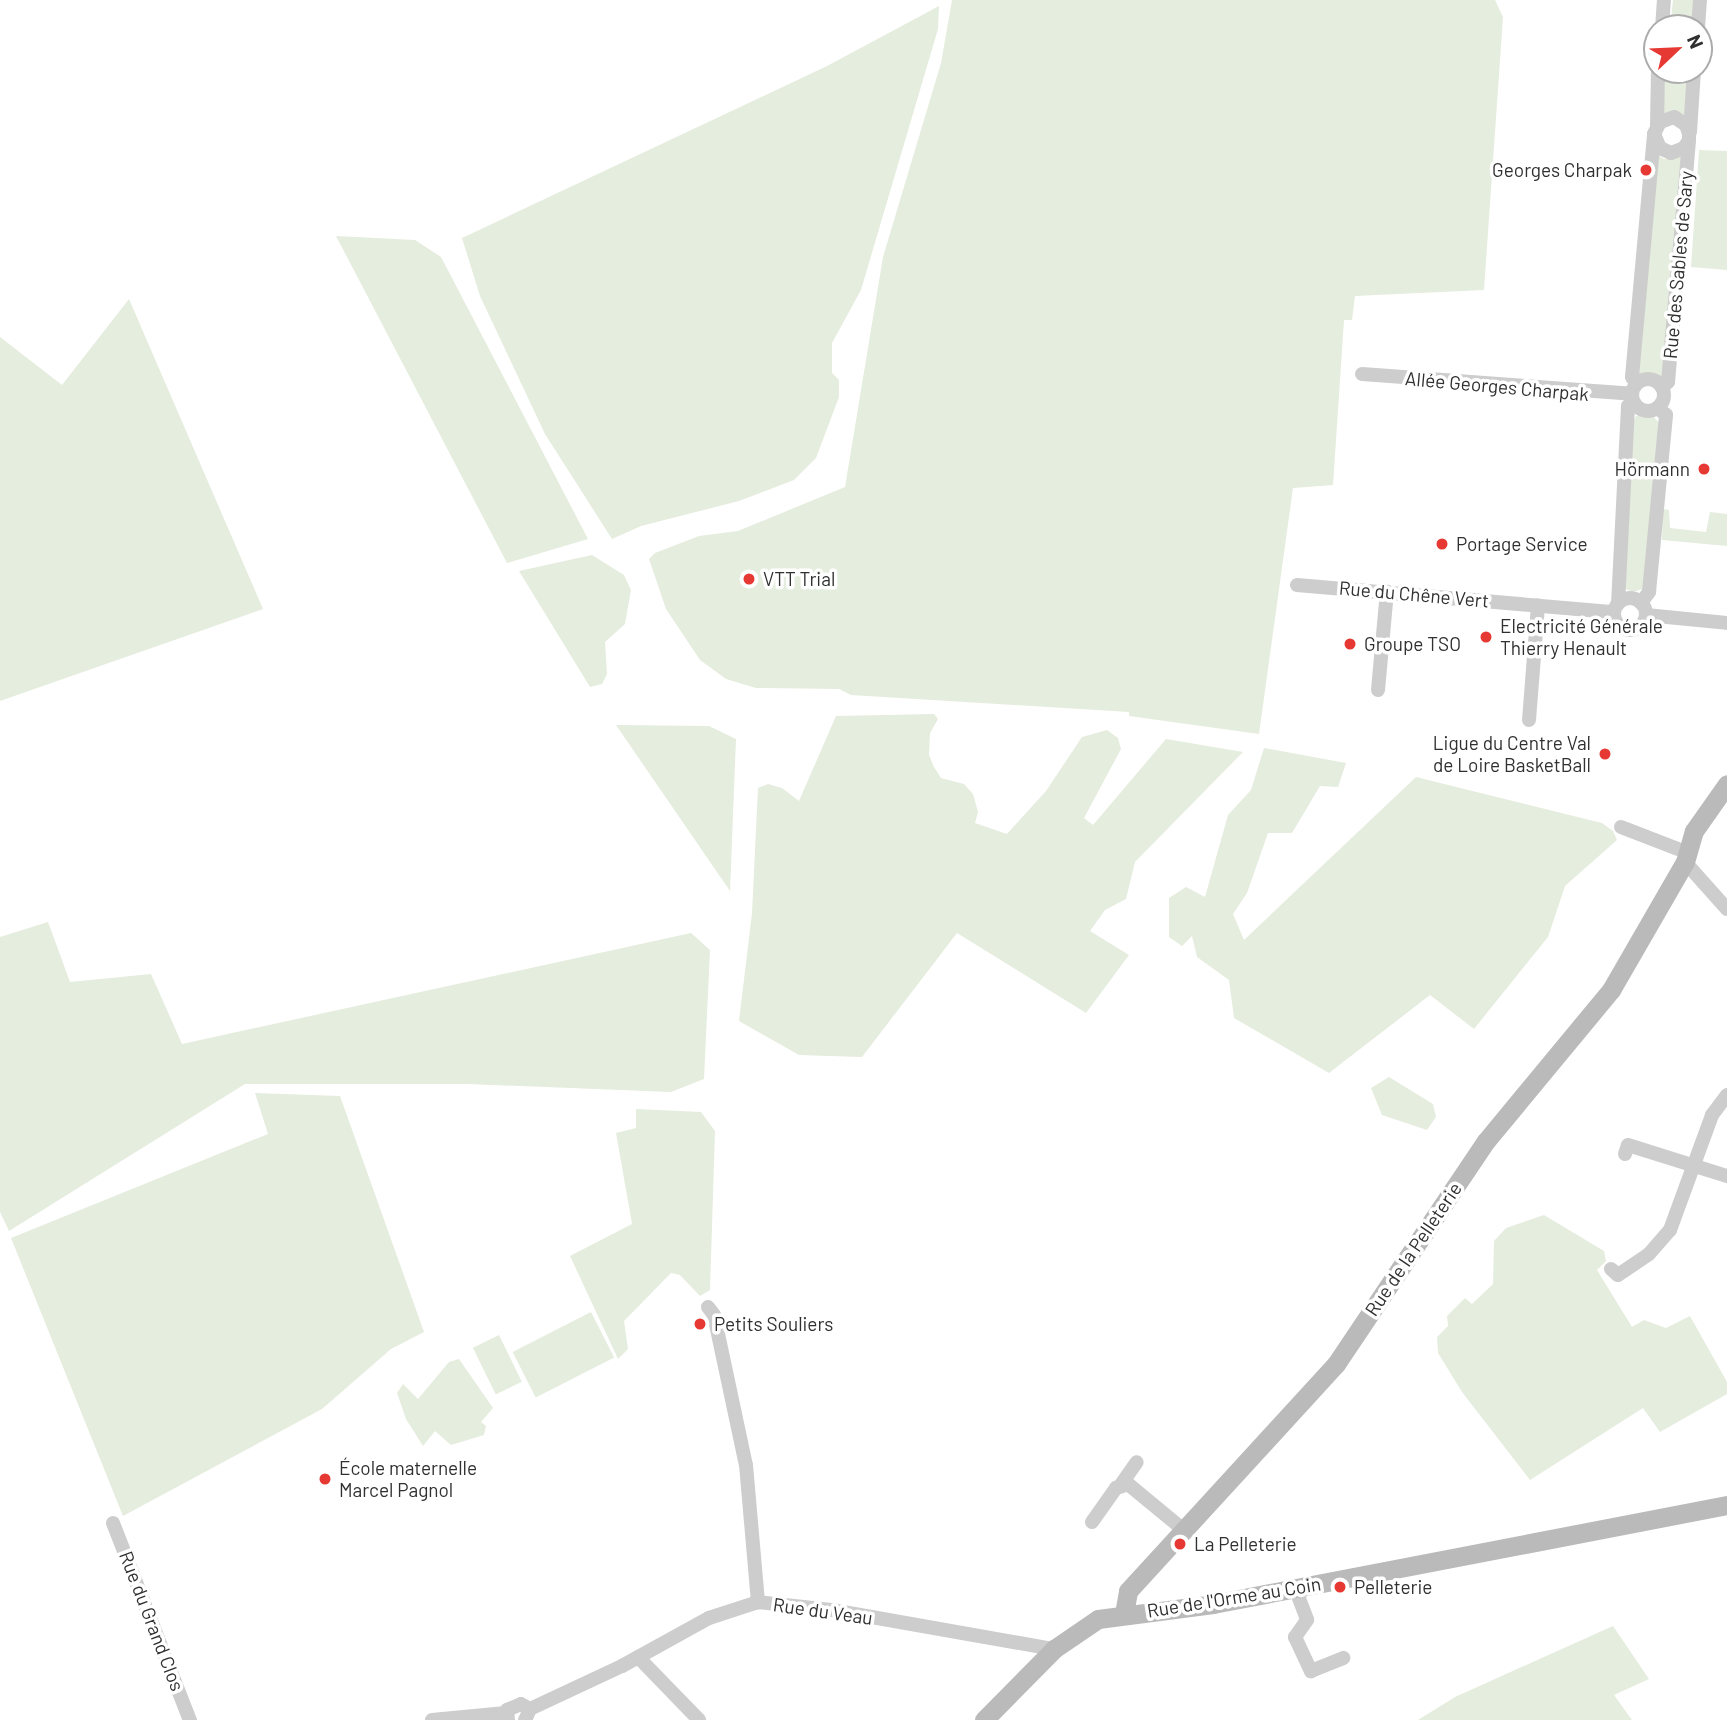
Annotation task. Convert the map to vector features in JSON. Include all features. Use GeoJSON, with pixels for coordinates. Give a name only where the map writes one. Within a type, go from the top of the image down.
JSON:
{"type":"FeatureCollection","features":[{"type":"Feature","properties":{"kind":"main road","name":"Rue de la Pelleterie"},"geometry":{"type":"LineString","coordinates":[[1124,1614],[1128,1591],[1336,1364],[1486,1141],[1611,990],[1682,859],[1688,819],[1727,784]]}},
{"type":"Feature","properties":{"kind":"main road","name":"Rue de l'Orme au Coin"},"geometry":{"type":"LineString","coordinates":[[984,1720],[1054,1649],[1089,1622],[1124,1614],[1213,1604],[1727,1504]]}},
{"type":"Feature","properties":{"kind":"street","name":"Rue des Sables de Sary"},"geometry":{"type":"LineString","coordinates":[[1616,608],[1628,406],[1634,394],[1632,377],[1656,130],[1658,84]]}},
{"type":"Feature","properties":{"kind":"street","name":"Rue des Sables de Sary"},"geometry":{"type":"LineString","coordinates":[[1662,387],[1668,382],[1694,84]]}},
{"type":"Feature","properties":{"kind":"street"},"geometry":{"type":"LineString","coordinates":[[1674,117],[1686,125],[1689,137],[1684,148],[1671,153],[1660,148],[1656,130],[1674,117]]}},
{"type":"Feature","properties":{"kind":"street","name":"Allée Georges Charpak"},"geometry":{"type":"LineString","coordinates":[[1362,374],[1634,394]]}},
{"type":"Feature","properties":{"kind":"street"},"geometry":{"type":"LineString","coordinates":[[1653,379],[1662,387],[1664,398],[1658,408],[1646,411],[1634,394],[1653,379]]}},
{"type":"Feature","properties":{"kind":"street"},"geometry":{"type":"LineString","coordinates":[[1658,408],[1666,415],[1649,592],[1643,609],[1636,629],[1629,631],[1619,626],[1616,608],[1631,598],[1643,609],[1727,623]]}},
{"type":"Feature","properties":{"kind":"street","name":"Rue du Chêne Vert"},"geometry":{"type":"LineString","coordinates":[[1297,585],[1538,606],[1616,608]]}},
{"type":"Feature","properties":{"kind":"street"},"geometry":{"type":"LineString","coordinates":[[1378,690],[1387,591]]}},
{"type":"Feature","properties":{"kind":"street"},"geometry":{"type":"LineString","coordinates":[[1529,720],[1538,606]]}},
{"type":"Feature","properties":{"kind":"street"},"geometry":{"type":"LineString","coordinates":[[1621,827],[1682,859],[1727,909]]}},
{"type":"Feature","properties":{"kind":"street"},"geometry":{"type":"LineString","coordinates":[[1611,1269],[1618,1275],[1661,1244],[1712,1115],[1727,1095]]}},
{"type":"Feature","properties":{"kind":"street"},"geometry":{"type":"LineString","coordinates":[[1625,1154],[1628,1145],[1727,1177]]}},
{"type":"Feature","properties":{"kind":"street"},"geometry":{"type":"LineString","coordinates":[[708,1307],[715,1315],[746,1465],[758,1602]]}},
{"type":"Feature","properties":{"kind":"street"},"geometry":{"type":"LineString","coordinates":[[1092,1522],[1136,1462]]}},
{"type":"Feature","properties":{"kind":"street"},"geometry":{"type":"LineString","coordinates":[[1120,1486],[1133,1487],[1185,1531]]}},
{"type":"Feature","properties":{"kind":"street","name":"Rue du Grand Clos"},"geometry":{"type":"LineString","coordinates":[[113,1523],[190,1720]]}},
{"type":"Feature","properties":{"kind":"street"},"geometry":{"type":"LineString","coordinates":[[1295,1588],[1307,1620],[1295,1637],[1311,1671],[1343,1658]]}},
{"type":"Feature","properties":{"kind":"street","name":"Rue du Veau"},"geometry":{"type":"LineString","coordinates":[[432,1720],[507,1717],[521,1704],[528,1715],[709,1618],[758,1602],[1054,1649]]}},
{"type":"Feature","properties":{"kind":"street"},"geometry":{"type":"LineString","coordinates":[[638,1657],[699,1720]]}},
{"type":"Feature","properties":{"kind":"green space"},"geometry":{"type":"Polygon","coordinates":[[[952,0],[1495,0],[1503,17],[1484,290],[1355,296],[1352,320],[1344,320],[1333,485],[1293,488],[1259,734],[1129,716],[1129,712],[851,695],[839,689],[756,688],[726,679],[700,660],[666,609],[649,559],[655,553],[699,536],[738,531],[845,487],[883,257],[941,63],[952,0]]]}},
{"type":"Feature","properties":{"kind":"green space"},"geometry":{"type":"Polygon","coordinates":[[[1673,0],[1698,0],[1697,14],[1672,14],[1673,0]]]}},
{"type":"Feature","properties":{"kind":"green space"},"geometry":{"type":"Polygon","coordinates":[[[939,6],[938,29],[861,290],[832,343],[832,373],[839,380],[839,397],[816,458],[794,480],[739,501],[641,526],[612,539],[545,434],[480,296],[462,238],[827,66],[939,6]]]}},
{"type":"Feature","properties":{"kind":"green space"},"geometry":{"type":"Polygon","coordinates":[[[1662,84],[1693,84],[1693,118],[1662,118],[1662,84]]]}},
{"type":"Feature","properties":{"kind":"green space"},"geometry":{"type":"Polygon","coordinates":[[[1699,150],[1727,151],[1727,270],[1691,267],[1699,150]]]}},
{"type":"Feature","properties":{"kind":"green space"},"geometry":{"type":"Polygon","coordinates":[[[1657,154],[1664,159],[1685,155],[1665,380],[1653,373],[1635,377],[1657,154]]]}},
{"type":"Feature","properties":{"kind":"green space"},"geometry":{"type":"Polygon","coordinates":[[[336,236],[415,240],[441,257],[588,539],[507,563],[336,236]]]}},
{"type":"Feature","properties":{"kind":"green space"},"geometry":{"type":"Polygon","coordinates":[[[129,299],[263,609],[0,701],[0,337],[62,385],[129,299]]]}},
{"type":"Feature","properties":{"kind":"green space"},"geometry":{"type":"Polygon","coordinates":[[[1652,415],[1660,424],[1646,588],[1633,592],[1621,587],[1632,425],[1636,416],[1652,415]]]}},
{"type":"Feature","properties":{"kind":"green space"},"geometry":{"type":"Polygon","coordinates":[[[1663,509],[1669,510],[1670,528],[1706,532],[1710,512],[1727,514],[1727,546],[1662,540],[1663,509]]]}},
{"type":"Feature","properties":{"kind":"green space"},"geometry":{"type":"Polygon","coordinates":[[[592,555],[624,575],[631,590],[625,624],[605,642],[607,674],[602,684],[590,687],[519,571],[592,555]]]}},
{"type":"Feature","properties":{"kind":"green space"},"geometry":{"type":"Polygon","coordinates":[[[934,714],[938,719],[930,733],[929,755],[934,767],[941,778],[964,784],[973,794],[978,812],[975,823],[1007,834],[1046,791],[1082,737],[1107,730],[1118,738],[1121,749],[1084,818],[1093,825],[1166,739],[1243,752],[1135,862],[1126,899],[1105,910],[1090,931],[1129,955],[1086,1013],[957,933],[862,1057],[799,1055],[739,1021],[752,913],[758,788],[768,784],[782,788],[799,801],[836,716],[934,714]]]}},
{"type":"Feature","properties":{"kind":"green space"},"geometry":{"type":"Polygon","coordinates":[[[616,725],[709,726],[736,739],[730,891],[616,725]]]}},
{"type":"Feature","properties":{"kind":"green space"},"geometry":{"type":"Polygon","coordinates":[[[1264,748],[1346,763],[1338,787],[1320,786],[1292,833],[1268,833],[1247,893],[1233,914],[1244,940],[1416,777],[1602,823],[1613,831],[1617,840],[1565,886],[1548,937],[1474,1029],[1430,995],[1329,1073],[1234,1018],[1229,980],[1197,957],[1192,936],[1182,946],[1169,937],[1169,898],[1186,887],[1205,897],[1228,815],[1251,790],[1264,748]]]}},
{"type":"Feature","properties":{"kind":"green space"},"geometry":{"type":"Polygon","coordinates":[[[48,922],[70,982],[151,974],[182,1044],[691,933],[710,950],[704,1079],[671,1092],[468,1084],[245,1084],[9,1231],[0,1212],[0,937],[48,922]]]}},
{"type":"Feature","properties":{"kind":"green space"},"geometry":{"type":"Polygon","coordinates":[[[1389,1077],[1433,1104],[1436,1117],[1427,1130],[1382,1115],[1371,1088],[1389,1077]]]}},
{"type":"Feature","properties":{"kind":"green space"},"geometry":{"type":"Polygon","coordinates":[[[255,1093],[340,1096],[424,1332],[391,1349],[322,1409],[123,1516],[11,1238],[268,1134],[255,1093]]]}},
{"type":"Feature","properties":{"kind":"green space"},"geometry":{"type":"Polygon","coordinates":[[[636,1109],[701,1112],[715,1131],[710,1290],[700,1296],[680,1275],[671,1273],[624,1321],[628,1349],[618,1359],[570,1256],[632,1224],[616,1133],[636,1128],[636,1109]]]}},
{"type":"Feature","properties":{"kind":"green space"},"geometry":{"type":"Polygon","coordinates":[[[1544,1215],[1604,1251],[1606,1261],[1597,1270],[1632,1327],[1644,1320],[1666,1328],[1690,1316],[1727,1382],[1727,1394],[1660,1432],[1643,1408],[1530,1480],[1462,1392],[1438,1353],[1437,1337],[1448,1326],[1447,1316],[1465,1298],[1472,1304],[1493,1284],[1494,1241],[1506,1228],[1544,1215]]]}},
{"type":"Feature","properties":{"kind":"green space"},"geometry":{"type":"Polygon","coordinates":[[[591,1312],[614,1357],[536,1397],[513,1352],[591,1312]]]}},
{"type":"Feature","properties":{"kind":"green space"},"geometry":{"type":"Polygon","coordinates":[[[499,1335],[522,1382],[496,1394],[473,1348],[499,1335]]]}},
{"type":"Feature","properties":{"kind":"green space"},"geometry":{"type":"Polygon","coordinates":[[[459,1359],[493,1408],[481,1422],[486,1426],[484,1435],[451,1445],[435,1431],[423,1446],[406,1419],[397,1393],[403,1384],[418,1399],[449,1362],[459,1359]]]}},
{"type":"Feature","properties":{"kind":"green space"},"geometry":{"type":"Polygon","coordinates":[[[1613,1626],[1649,1679],[1614,1695],[1632,1720],[1418,1720],[1455,1697],[1613,1626]]]}},
{"type":"Feature","properties":{"kind":"place","name":"Georges Charpak"},"geometry":{"type":"Point","coordinates":[1646,170]}},
{"type":"Feature","properties":{"kind":"place","name":"Hörmann"},"geometry":{"type":"Point","coordinates":[1704,469]}},
{"type":"Feature","properties":{"kind":"place","name":"Portage Service"},"geometry":{"type":"Point","coordinates":[1442,544]}},
{"type":"Feature","properties":{"kind":"place","name":"VTT Trial"},"geometry":{"type":"Point","coordinates":[749,579]}},
{"type":"Feature","properties":{"kind":"place","name":"Electricité Générale Thierry Henault"},"geometry":{"type":"Point","coordinates":[1486,637]}},
{"type":"Feature","properties":{"kind":"place","name":"Groupe TSO"},"geometry":{"type":"Point","coordinates":[1350,644]}},
{"type":"Feature","properties":{"kind":"place","name":"Ligue du Centre Val de Loire BasketBall"},"geometry":{"type":"Point","coordinates":[1605,754]}},
{"type":"Feature","properties":{"kind":"place","name":"Petits Souliers"},"geometry":{"type":"Point","coordinates":[700,1324]}},
{"type":"Feature","properties":{"kind":"place","name":"École maternelle Marcel Pagnol"},"geometry":{"type":"Point","coordinates":[325,1479]}},
{"type":"Feature","properties":{"kind":"place","name":"La Pelleterie"},"geometry":{"type":"Point","coordinates":[1180,1544]}},
{"type":"Feature","properties":{"kind":"place","name":"Pelleterie"},"geometry":{"type":"Point","coordinates":[1340,1587]}}]}
